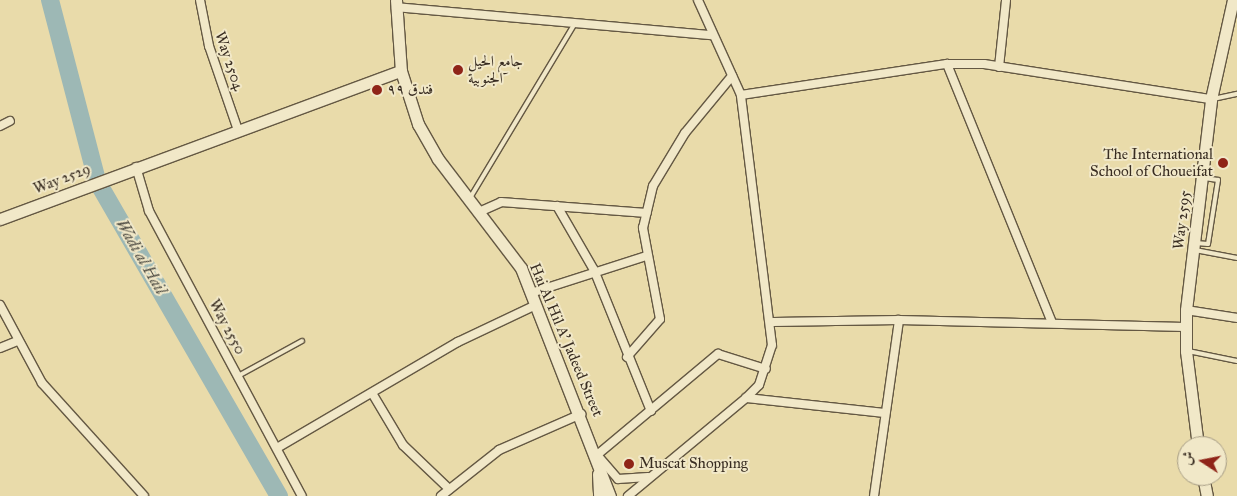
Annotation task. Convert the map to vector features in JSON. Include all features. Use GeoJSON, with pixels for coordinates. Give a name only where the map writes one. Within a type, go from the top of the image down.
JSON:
{"type":"FeatureCollection","features":[{"type":"Feature","properties":{"kind":"street","name":"Way 2504"},"geometry":{"type":"LineString","coordinates":[[200,0],[205,32],[238,130]]}},
{"type":"Feature","properties":{"kind":"street"},"geometry":{"type":"LineString","coordinates":[[628,496],[665,468],[746,398],[766,369],[773,322],[741,95],[710,35],[698,0]]}},
{"type":"Feature","properties":{"kind":"street"},"geometry":{"type":"LineString","coordinates":[[999,67],[1006,0]]}},
{"type":"Feature","properties":{"kind":"street","name":"Way 2595"},"geometry":{"type":"LineString","coordinates":[[1197,436],[1186,351],[1186,310],[1211,99],[1234,23],[1233,0]]}},
{"type":"Feature","properties":{"kind":"street"},"geometry":{"type":"LineString","coordinates":[[396,4],[710,35]]}},
{"type":"Feature","properties":{"kind":"street","name":"Hai Al Hil A' Jadeed Street"},"geometry":{"type":"LineString","coordinates":[[396,4],[401,71],[418,124],[438,160],[470,198],[521,268],[597,455]]}},
{"type":"Feature","properties":{"kind":"street"},"geometry":{"type":"LineString","coordinates":[[947,64],[1052,322]]}},
{"type":"Feature","properties":{"kind":"street"},"geometry":{"type":"LineString","coordinates":[[741,95],[947,64],[999,67],[1211,99]]}},
{"type":"Feature","properties":{"kind":"street","name":"Way 2529"},"geometry":{"type":"LineString","coordinates":[[0,219],[136,167],[401,71]]}},
{"type":"Feature","properties":{"kind":"street"},"geometry":{"type":"LineString","coordinates":[[627,357],[660,320],[646,256],[643,228],[654,186],[668,160],[732,76]]}},
{"type":"Feature","properties":{"kind":"street"},"geometry":{"type":"LineString","coordinates":[[0,126],[10,121]]}},
{"type":"Feature","properties":{"kind":"street","name":"Way 2550"},"geometry":{"type":"LineString","coordinates":[[136,167],[149,211],[302,496]]}},
{"type":"Feature","properties":{"kind":"street"},"geometry":{"type":"LineString","coordinates":[[479,212],[500,202],[647,213]]}},
{"type":"Feature","properties":{"kind":"street"},"geometry":{"type":"LineString","coordinates":[[557,206],[594,270],[627,357],[651,411]]}},
{"type":"Feature","properties":{"kind":"street"},"geometry":{"type":"LineString","coordinates":[[531,293],[594,270],[646,256]]}},
{"type":"Feature","properties":{"kind":"street"},"geometry":{"type":"LineString","coordinates":[[0,305],[17,340],[42,383],[144,496]]}},
{"type":"Feature","properties":{"kind":"street"},"geometry":{"type":"LineString","coordinates":[[276,448],[458,342],[536,305]]}},
{"type":"Feature","properties":{"kind":"street"},"geometry":{"type":"LineString","coordinates":[[1186,310],[1237,318]]}},
{"type":"Feature","properties":{"kind":"street"},"geometry":{"type":"LineString","coordinates":[[773,322],[899,320],[1052,322],[1185,327]]}},
{"type":"Feature","properties":{"kind":"street"},"geometry":{"type":"LineString","coordinates":[[874,496],[899,320]]}},
{"type":"Feature","properties":{"kind":"street"},"geometry":{"type":"LineString","coordinates":[[0,348],[17,340]]}},
{"type":"Feature","properties":{"kind":"street"},"geometry":{"type":"LineString","coordinates":[[597,455],[718,354],[766,369]]}},
{"type":"Feature","properties":{"kind":"street"},"geometry":{"type":"LineString","coordinates":[[372,393],[404,445],[450,488]]}},
{"type":"Feature","properties":{"kind":"street"},"geometry":{"type":"LineString","coordinates":[[746,398],[885,413]]}},
{"type":"Feature","properties":{"kind":"street"},"geometry":{"type":"LineString","coordinates":[[441,496],[499,450],[580,414]]}},
{"type":"Feature","properties":{"kind":"street"},"geometry":{"type":"LineString","coordinates":[[597,455],[613,476],[625,481],[643,480],[665,468]]}},
{"type":"Feature","properties":{"kind":"street"},"geometry":{"type":"LineString","coordinates":[[597,455],[599,496]]}},
{"type":"Feature","properties":{"kind":"street"},"geometry":{"type":"LineString","coordinates":[[597,455],[610,496]]}},
{"type":"Feature","properties":{"kind":"lane"},"geometry":{"type":"LineString","coordinates":[[470,198],[575,23]]}},
{"type":"Feature","properties":{"kind":"lane"},"geometry":{"type":"LineString","coordinates":[[1211,99],[1237,94]]}},
{"type":"Feature","properties":{"kind":"lane"},"geometry":{"type":"LineString","coordinates":[[1194,246],[1208,244],[1218,180],[1202,178]]}},
{"type":"Feature","properties":{"kind":"lane"},"geometry":{"type":"LineString","coordinates":[[1194,246],[1237,258]]}},
{"type":"Feature","properties":{"kind":"lane"},"geometry":{"type":"LineString","coordinates":[[238,376],[302,341]]}},
{"type":"Feature","properties":{"kind":"lane"},"geometry":{"type":"LineString","coordinates":[[1186,351],[1237,361]]}},
{"type":"Feature","properties":{"kind":"waterway","name":"Wadi al Hail"},"geometry":{"type":"LineString","coordinates":[[50,0],[97,181],[279,496]]}},
{"type":"Feature","properties":{"kind":"place","name":"جامع الحيل الجنوبية"},"geometry":{"type":"Point","coordinates":[458,70]}},
{"type":"Feature","properties":{"kind":"place","name":"فندق ٩٩"},"geometry":{"type":"Point","coordinates":[377,90]}},
{"type":"Feature","properties":{"kind":"place","name":"The International School of Choueifat"},"geometry":{"type":"Point","coordinates":[1223,163]}},
{"type":"Feature","properties":{"kind":"place","name":"Muscat Shopping"},"geometry":{"type":"Point","coordinates":[629,464]}}]}
